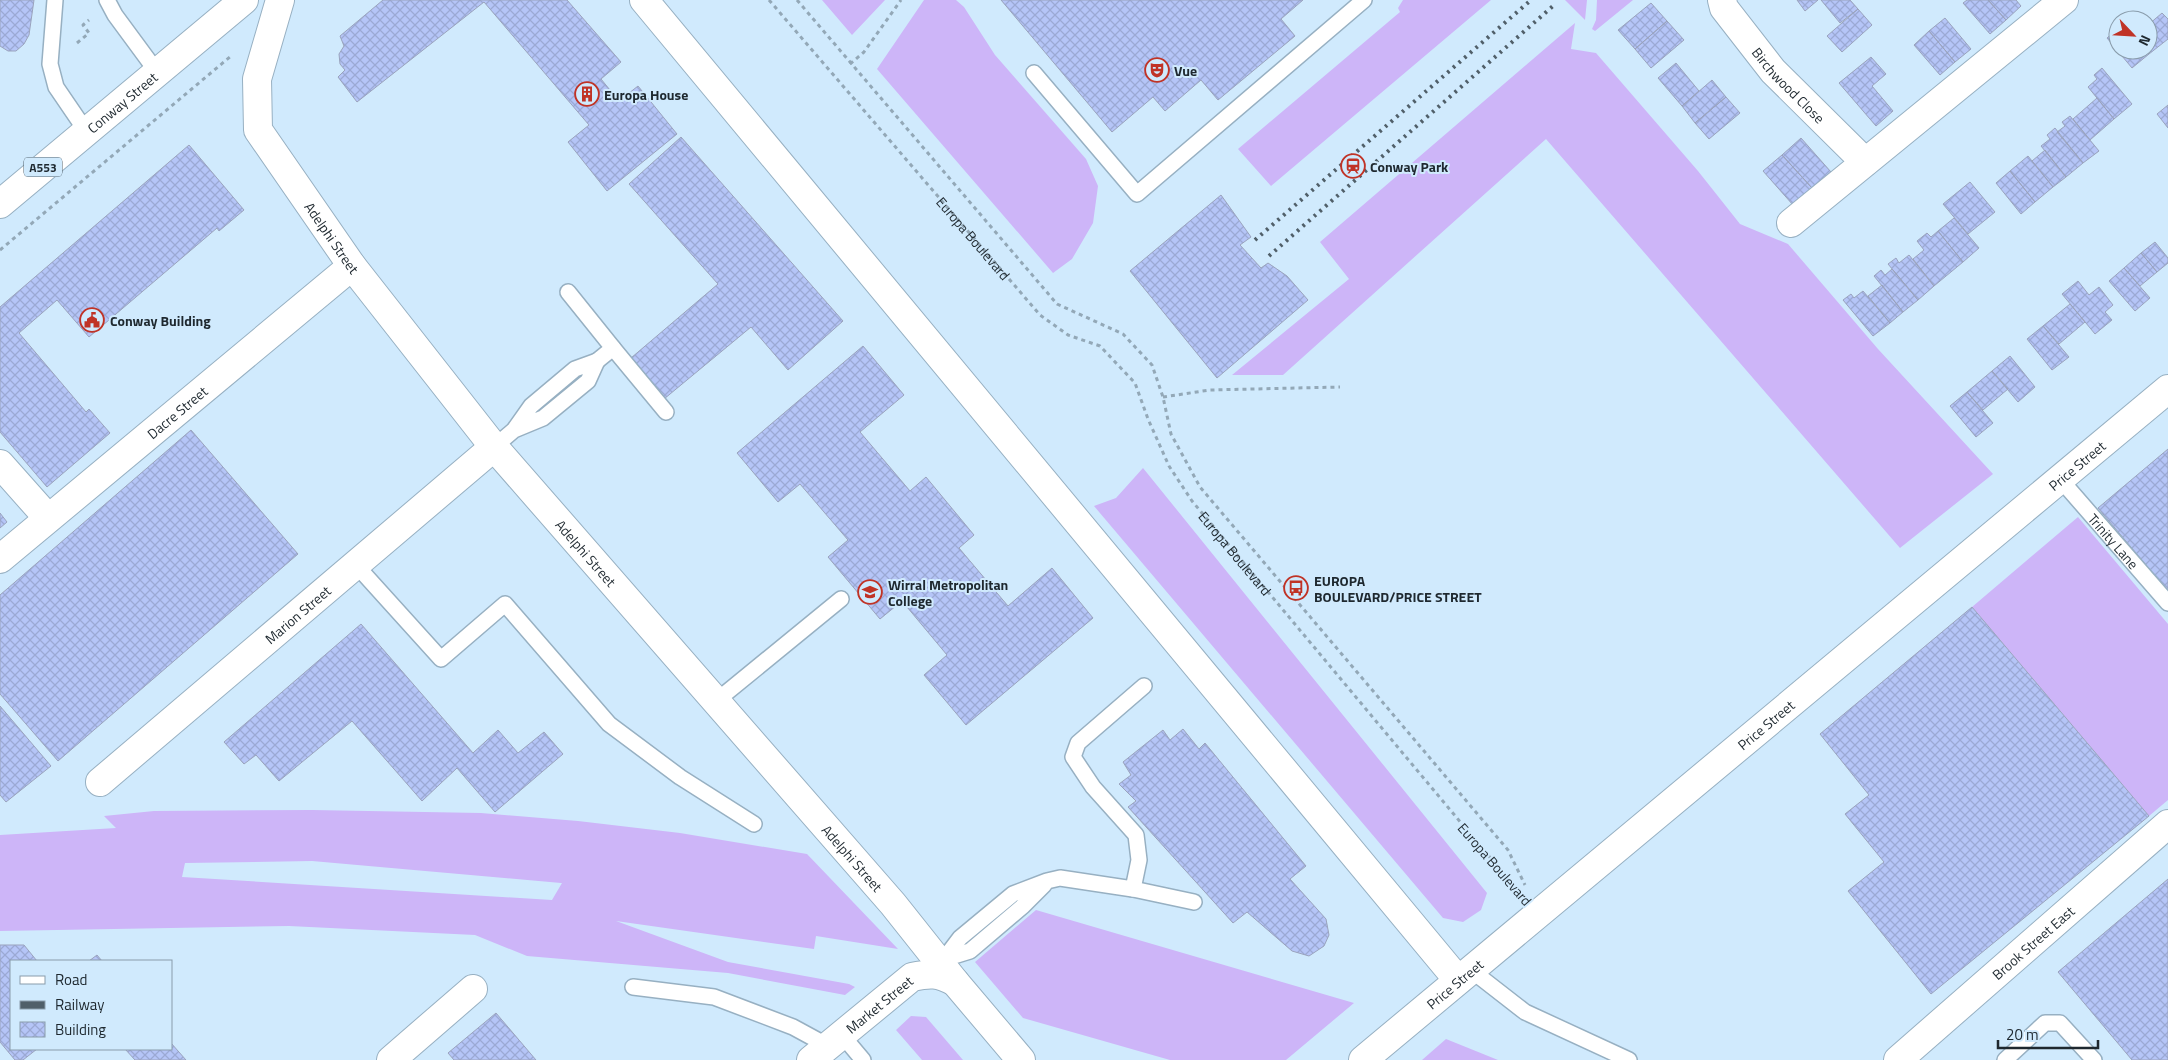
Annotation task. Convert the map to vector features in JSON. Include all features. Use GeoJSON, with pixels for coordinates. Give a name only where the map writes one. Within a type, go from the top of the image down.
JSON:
{"type":"FeatureCollection","features":[{"type":"Feature","properties":{"kind":"street","name":"Conway Street"},"geometry":{"type":"LineString","coordinates":[[0,204],[244,0]]}},
{"type":"Feature","properties":{"kind":"street","name":"Adelphi Street"},"geometry":{"type":"LineString","coordinates":[[280,0],[257,79],[258,130],[352,266],[494,447],[715,702],[894,904],[941,969],[979,1009],[1021,1060]]}},
{"type":"Feature","properties":{"kind":"street"},"geometry":{"type":"LineString","coordinates":[[644,0],[1465,975]]}},
{"type":"Feature","properties":{"kind":"street","name":"Birchwood Close"},"geometry":{"type":"LineString","coordinates":[[1722,0],[1724,8],[1773,71],[1865,162]]}},
{"type":"Feature","properties":{"kind":"street"},"geometry":{"type":"LineString","coordinates":[[1791,223],[2056,3]]}},
{"type":"Feature","properties":{"kind":"street","name":"Dacre Street"},"geometry":{"type":"LineString","coordinates":[[0,558],[352,266]]}},
{"type":"Feature","properties":{"kind":"street","name":"Price Street"},"geometry":{"type":"LineString","coordinates":[[1363,1060],[2168,389]]}},
{"type":"Feature","properties":{"kind":"street","name":"Marion Street"},"geometry":{"type":"LineString","coordinates":[[100,782],[494,447]]}},
{"type":"Feature","properties":{"kind":"street"},"geometry":{"type":"LineString","coordinates":[[0,464],[48,518]]}},
{"type":"Feature","properties":{"kind":"street","name":"Brook Street East"},"geometry":{"type":"LineString","coordinates":[[1898,1060],[2168,824]]}},
{"type":"Feature","properties":{"kind":"street","name":"Market Street"},"geometry":{"type":"LineString","coordinates":[[827,1047],[912,977],[941,969]]}},
{"type":"Feature","properties":{"kind":"street"},"geometry":{"type":"LineString","coordinates":[[391,1060],[472,989]]}},
{"type":"Feature","properties":{"kind":"lane"},"geometry":{"type":"LineString","coordinates":[[55,0],[50,64],[56,87],[86,131]]}},
{"type":"Feature","properties":{"kind":"lane"},"geometry":{"type":"LineString","coordinates":[[1034,73],[1137,194],[1364,0]]}},
{"type":"Feature","properties":{"kind":"lane"},"geometry":{"type":"LineString","coordinates":[[108,2],[158,72]]}},
{"type":"Feature","properties":{"kind":"lane"},"geometry":{"type":"LineString","coordinates":[[568,292],[666,412]]}},
{"type":"Feature","properties":{"kind":"lane"},"geometry":{"type":"LineString","coordinates":[[494,447],[514,430],[531,406],[575,369],[597,361],[614,348]]}},
{"type":"Feature","properties":{"kind":"lane","name":"Trinity Lane"},"geometry":{"type":"LineString","coordinates":[[2060,479],[2168,602]]}},
{"type":"Feature","properties":{"kind":"lane"},"geometry":{"type":"LineString","coordinates":[[356,564],[442,659],[505,604],[609,724],[680,777],[754,824]]}},
{"type":"Feature","properties":{"kind":"lane"},"geometry":{"type":"LineString","coordinates":[[715,702],[841,599]]}},
{"type":"Feature","properties":{"kind":"lane"},"geometry":{"type":"LineString","coordinates":[[1133,889],[1140,860],[1136,835],[1093,787],[1072,757],[1078,743],[1144,686]]}},
{"type":"Feature","properties":{"kind":"lane"},"geometry":{"type":"LineString","coordinates":[[941,969],[960,938],[1000,904],[1014,894],[1047,881],[1060,878],[1133,889],[1194,902]]}},
{"type":"Feature","properties":{"kind":"lane"},"geometry":{"type":"LineString","coordinates":[[941,969],[970,951],[1023,906],[1047,881]]}},
{"type":"Feature","properties":{"kind":"lane"},"geometry":{"type":"LineString","coordinates":[[1465,975],[1525,1012],[1629,1060]]}},
{"type":"Feature","properties":{"kind":"lane"},"geometry":{"type":"LineString","coordinates":[[633,987],[714,998],[792,1027],[827,1047],[863,1060]]}},
{"type":"Feature","properties":{"kind":"lane"},"geometry":{"type":"LineString","coordinates":[[2005,1060],[2045,1024],[2052,1023],[2060,1023],[2094,1060]]}},
{"type":"Feature","properties":{"kind":"path","name":"Europa Boulevard"},"geometry":{"type":"LineString","coordinates":[[769,0],[1040,315],[1068,335],[1100,346],[1135,383],[1148,419],[1169,466],[1192,501],[1538,914]]}},
{"type":"Feature","properties":{"kind":"path","name":"Europa Boulevard"},"geometry":{"type":"LineString","coordinates":[[797,0],[1057,304],[1123,334],[1152,365],[1163,397],[1172,434],[1200,487],[1508,850],[1538,914]]}},
{"type":"Feature","properties":{"kind":"path"},"geometry":{"type":"LineString","coordinates":[[850,64],[864,52],[902,0]]}},
{"type":"Feature","properties":{"kind":"path"},"geometry":{"type":"LineString","coordinates":[[50,64],[89,33],[83,25],[108,2]]}},
{"type":"Feature","properties":{"kind":"path"},"geometry":{"type":"LineString","coordinates":[[0,250],[236,52]]}},
{"type":"Feature","properties":{"kind":"path"},"geometry":{"type":"LineString","coordinates":[[1163,397],[1210,390],[1340,387]]}},
{"type":"Feature","properties":{"kind":"shaded area"},"geometry":{"type":"Polygon","coordinates":[[[822,0],[885,0],[852,35],[822,0]]]}},
{"type":"Feature","properties":{"kind":"shaded area"},"geometry":{"type":"Polygon","coordinates":[[[924,0],[956,0],[964,7],[995,55],[1086,159],[1098,186],[1093,223],[1072,259],[1053,273],[877,69],[924,0]]]}},
{"type":"Feature","properties":{"kind":"shaded area"},"geometry":{"type":"Polygon","coordinates":[[[1403,0],[1491,0],[1271,186],[1238,149],[1400,12],[1398,8],[1403,0]]]}},
{"type":"Feature","properties":{"kind":"shaded area"},"geometry":{"type":"Polygon","coordinates":[[[1565,0],[1587,0],[1585,20],[1565,0]]]}},
{"type":"Feature","properties":{"kind":"shaded area"},"geometry":{"type":"Polygon","coordinates":[[[1597,0],[1633,0],[1595,31],[1592,29],[1596,20],[1597,0]]]}},
{"type":"Feature","properties":{"kind":"shaded area"},"geometry":{"type":"Polygon","coordinates":[[[1575,23],[1571,49],[1596,53],[1698,171],[1740,224],[1788,244],[1878,349],[1993,474],[1900,548],[1546,139],[1283,375],[1232,375],[1349,279],[1320,242],[1575,23]]]}},
{"type":"Feature","properties":{"kind":"shaded area"},"geometry":{"type":"Polygon","coordinates":[[[1143,468],[1487,893],[1481,910],[1463,922],[1443,918],[1094,506],[1116,498],[1143,468]]]}},
{"type":"Feature","properties":{"kind":"shaded area"},"geometry":{"type":"Polygon","coordinates":[[[2078,517],[2168,624],[2168,800],[2149,816],[1972,607],[2078,517]]]}},
{"type":"Feature","properties":{"kind":"shaded area"},"geometry":{"type":"Polygon","coordinates":[[[312,810],[481,813],[578,821],[680,833],[807,854],[898,949],[816,936],[814,949],[616,921],[728,962],[849,984],[855,987],[845,995],[728,973],[527,956],[475,935],[289,926],[0,931],[0,835],[116,828],[104,816],[154,811],[312,810]],[[312,861],[185,863],[182,877],[552,900],[562,883],[312,861]]]}},
{"type":"Feature","properties":{"kind":"shaded area"},"geometry":{"type":"Polygon","coordinates":[[[1036,910],[1354,1003],[1286,1060],[1170,1060],[1023,1018],[975,962],[1036,910]]]}},
{"type":"Feature","properties":{"kind":"shaded area"},"geometry":{"type":"Polygon","coordinates":[[[911,1016],[926,1017],[963,1060],[922,1060],[896,1030],[911,1016]]]}},
{"type":"Feature","properties":{"kind":"shaded area"},"geometry":{"type":"Polygon","coordinates":[[[1446,1039],[1498,1060],[1422,1060],[1446,1039]]]}},
{"type":"Feature","properties":{"kind":"building"},"geometry":{"type":"Polygon","coordinates":[[[0,0],[34,0],[29,35],[24,44],[16,51],[8,51],[0,46],[0,0]]]}},
{"type":"Feature","properties":{"kind":"building","name":"Europa House"},"geometry":{"type":"Polygon","coordinates":[[[383,0],[567,0],[621,62],[601,79],[619,101],[638,86],[677,134],[607,191],[568,142],[589,125],[484,2],[357,102],[338,77],[345,70],[340,64],[339,54],[344,46],[340,36],[383,0]]]}},
{"type":"Feature","properties":{"kind":"building","name":"Vue"},"geometry":{"type":"Polygon","coordinates":[[[1001,0],[1303,0],[1281,19],[1295,36],[1218,100],[1201,80],[1165,111],[1153,97],[1112,132],[1001,0]]]}},
{"type":"Feature","properties":{"kind":"building"},"geometry":{"type":"Polygon","coordinates":[[[1797,0],[1818,0],[1805,11],[1797,0]]]}},
{"type":"Feature","properties":{"kind":"building"},"geometry":{"type":"Polygon","coordinates":[[[1821,0],[1850,0],[1858,9],[1840,23],[1821,0]]]}},
{"type":"Feature","properties":{"kind":"building"},"geometry":{"type":"Polygon","coordinates":[[[1967,0],[1988,0],[2006,20],[1990,34],[1963,3],[1967,0]]]}},
{"type":"Feature","properties":{"kind":"building"},"geometry":{"type":"Polygon","coordinates":[[[1988,0],[2016,0],[2021,6],[2006,20],[1988,0]]]}},
{"type":"Feature","properties":{"kind":"building"},"geometry":{"type":"Polygon","coordinates":[[[1651,3],[1667,21],[1635,49],[1618,30],[1651,3]]]}},
{"type":"Feature","properties":{"kind":"building"},"geometry":{"type":"Polygon","coordinates":[[[1858,9],[1872,25],[1842,52],[1827,36],[1858,9]]]}},
{"type":"Feature","properties":{"kind":"building"},"geometry":{"type":"Polygon","coordinates":[[[2162,13],[2168,19],[2168,39],[2158,47],[2158,16],[2162,13]]]}},
{"type":"Feature","properties":{"kind":"building"},"geometry":{"type":"Polygon","coordinates":[[[1945,18],[1971,49],[1955,62],[1929,31],[1945,18]]]}},
{"type":"Feature","properties":{"kind":"building"},"geometry":{"type":"Polygon","coordinates":[[[1667,21],[1684,40],[1651,68],[1635,49],[1667,21]]]}},
{"type":"Feature","properties":{"kind":"building"},"geometry":{"type":"Polygon","coordinates":[[[1929,31],[1955,62],[1940,75],[1914,45],[1929,31]]]}},
{"type":"Feature","properties":{"kind":"building"},"geometry":{"type":"Polygon","coordinates":[[[1871,57],[1886,74],[1872,86],[1893,111],[1876,126],[1839,83],[1871,57]]]}},
{"type":"Feature","properties":{"kind":"building"},"geometry":{"type":"Polygon","coordinates":[[[2125,60],[2142,60],[2132,68],[2125,60]]]}},
{"type":"Feature","properties":{"kind":"building"},"geometry":{"type":"Polygon","coordinates":[[[1676,63],[1699,91],[1682,106],[1658,78],[1676,63]]]}},
{"type":"Feature","properties":{"kind":"building"},"geometry":{"type":"Polygon","coordinates":[[[2102,68],[2132,104],[2114,119],[2088,87],[2097,79],[2094,75],[2102,68]]]}},
{"type":"Feature","properties":{"kind":"building"},"geometry":{"type":"Polygon","coordinates":[[[1712,80],[1726,97],[1695,123],[1682,106],[1712,80]]]}},
{"type":"Feature","properties":{"kind":"building"},"geometry":{"type":"Polygon","coordinates":[[[1726,97],[1740,113],[1709,139],[1695,123],[1726,97]]]}},
{"type":"Feature","properties":{"kind":"building"},"geometry":{"type":"Polygon","coordinates":[[[2097,98],[2114,119],[2090,140],[2073,119],[2097,98]]]}},
{"type":"Feature","properties":{"kind":"building"},"geometry":{"type":"Polygon","coordinates":[[[2168,105],[2168,128],[2157,114],[2168,105]]]}},
{"type":"Feature","properties":{"kind":"building"},"geometry":{"type":"Polygon","coordinates":[[[2070,116],[2099,151],[2083,163],[2057,132],[2065,126],[2062,122],[2070,116]]]}},
{"type":"Feature","properties":{"kind":"building"},"geometry":{"type":"Polygon","coordinates":[[[2055,128],[2083,163],[2066,177],[2041,146],[2050,139],[2047,135],[2055,128]]]}},
{"type":"Feature","properties":{"kind":"building"},"geometry":{"type":"Polygon","coordinates":[[[681,137],[843,321],[788,370],[751,327],[664,399],[631,358],[718,284],[629,184],[681,137]]]}},
{"type":"Feature","properties":{"kind":"building"},"geometry":{"type":"Polygon","coordinates":[[[1801,138],[1831,172],[1812,188],[1782,155],[1801,138]]]}},
{"type":"Feature","properties":{"kind":"building","name":"Conway Building"},"geometry":{"type":"Polygon","coordinates":[[[189,145],[244,210],[219,231],[217,228],[89,337],[57,300],[19,333],[86,412],[89,409],[110,433],[47,487],[0,432],[0,307],[189,145]]]}},
{"type":"Feature","properties":{"kind":"building"},"geometry":{"type":"Polygon","coordinates":[[[2045,150],[2066,177],[2053,187],[2032,161],[2045,150]]]}},
{"type":"Feature","properties":{"kind":"building"},"geometry":{"type":"Polygon","coordinates":[[[1782,155],[1812,188],[1793,205],[1763,171],[1782,155]]]}},
{"type":"Feature","properties":{"kind":"building"},"geometry":{"type":"Polygon","coordinates":[[[2028,156],[2053,187],[2035,202],[2010,171],[2028,156]]]}},
{"type":"Feature","properties":{"kind":"building"},"geometry":{"type":"Polygon","coordinates":[[[2010,171],[2035,202],[2021,214],[1996,183],[2010,171]]]}},
{"type":"Feature","properties":{"kind":"building"},"geometry":{"type":"Polygon","coordinates":[[[1970,182],[1995,212],[1968,234],[1943,204],[1970,182]]]}},
{"type":"Feature","properties":{"kind":"building"},"geometry":{"type":"Polygon","coordinates":[[[1221,195],[1251,237],[1240,245],[1261,268],[1268,263],[1287,276],[1308,300],[1217,378],[1130,271],[1221,195]]]}},
{"type":"Feature","properties":{"kind":"building"},"geometry":{"type":"Polygon","coordinates":[[[1954,218],[1979,248],[1963,262],[1938,231],[1954,218]]]}},
{"type":"Feature","properties":{"kind":"building"},"geometry":{"type":"Polygon","coordinates":[[[1938,231],[1963,262],[1934,286],[1913,259],[1924,250],[1917,241],[1927,233],[1931,237],[1938,231]]]}},
{"type":"Feature","properties":{"kind":"building"},"geometry":{"type":"Polygon","coordinates":[[[2155,242],[2168,258],[2168,263],[2157,272],[2141,253],[2155,242]]]}},
{"type":"Feature","properties":{"kind":"building"},"geometry":{"type":"Polygon","coordinates":[[[2141,253],[2157,272],[2140,286],[2124,268],[2141,253]]]}},
{"type":"Feature","properties":{"kind":"building"},"geometry":{"type":"Polygon","coordinates":[[[1909,255],[1934,286],[1918,300],[1888,264],[1896,258],[1899,263],[1909,255]]]}},
{"type":"Feature","properties":{"kind":"building"},"geometry":{"type":"Polygon","coordinates":[[[2124,268],[2150,298],[2135,311],[2109,281],[2124,268]]]}},
{"type":"Feature","properties":{"kind":"building"},"geometry":{"type":"Polygon","coordinates":[[[1892,269],[1918,300],[1903,312],[1874,276],[1881,270],[1885,275],[1892,269]]]}},
{"type":"Feature","properties":{"kind":"building"},"geometry":{"type":"Polygon","coordinates":[[[2078,281],[2089,295],[2099,287],[2113,305],[2105,312],[2112,320],[2095,334],[2062,294],[2078,281]]]}},
{"type":"Feature","properties":{"kind":"building"},"geometry":{"type":"Polygon","coordinates":[[[1882,285],[1903,312],[1890,323],[1868,296],[1882,285]]]}},
{"type":"Feature","properties":{"kind":"building"},"geometry":{"type":"Polygon","coordinates":[[[1863,291],[1890,323],[1873,336],[1843,300],[1851,294],[1854,298],[1863,291]]]}},
{"type":"Feature","properties":{"kind":"building"},"geometry":{"type":"Polygon","coordinates":[[[2070,304],[2085,322],[2059,344],[2043,326],[2070,304]]]}},
{"type":"Feature","properties":{"kind":"building"},"geometry":{"type":"Polygon","coordinates":[[[2043,326],[2069,357],[2052,370],[2027,339],[2043,326]]]}},
{"type":"Feature","properties":{"kind":"building","name":"Wirral Metropolitan College"},"geometry":{"type":"Polygon","coordinates":[[[863,346],[904,395],[860,432],[910,491],[926,477],[974,535],[959,548],[1008,606],[1052,568],[1093,618],[966,725],[924,675],[947,655],[902,601],[880,619],[828,557],[848,540],[800,484],[778,502],[737,453],[863,346]]]}},
{"type":"Feature","properties":{"kind":"building"},"geometry":{"type":"Polygon","coordinates":[[[2010,356],[2035,387],[2018,402],[1992,371],[2010,356]]]}},
{"type":"Feature","properties":{"kind":"building"},"geometry":{"type":"Polygon","coordinates":[[[1992,371],[2008,389],[1983,410],[1967,392],[1992,371]]]}},
{"type":"Feature","properties":{"kind":"building"},"geometry":{"type":"Polygon","coordinates":[[[1967,392],[1993,423],[1976,437],[1950,406],[1967,392]]]}},
{"type":"Feature","properties":{"kind":"building"},"geometry":{"type":"Polygon","coordinates":[[[191,430],[298,554],[58,761],[0,694],[0,595],[191,430]]]}},
{"type":"Feature","properties":{"kind":"building"},"geometry":{"type":"Polygon","coordinates":[[[2168,449],[2168,591],[2098,508],[2168,449]]]}},
{"type":"Feature","properties":{"kind":"building"},"geometry":{"type":"Polygon","coordinates":[[[0,513],[7,522],[0,528],[0,513]]]}},
{"type":"Feature","properties":{"kind":"building"},"geometry":{"type":"Polygon","coordinates":[[[1972,607],[2149,816],[1931,994],[1848,891],[1884,862],[1845,814],[1869,795],[1820,734],[1972,607]]]}},
{"type":"Feature","properties":{"kind":"building"},"geometry":{"type":"Polygon","coordinates":[[[361,624],[473,753],[498,730],[518,753],[544,732],[563,754],[495,812],[457,768],[422,801],[352,721],[279,781],[256,755],[244,764],[224,742],[361,624]]]}},
{"type":"Feature","properties":{"kind":"building"},"geometry":{"type":"Polygon","coordinates":[[[0,706],[51,766],[6,802],[0,795],[0,706]]]}},
{"type":"Feature","properties":{"kind":"building"},"geometry":{"type":"Polygon","coordinates":[[[1183,729],[1199,749],[1205,743],[1306,866],[1290,879],[1326,919],[1329,935],[1324,946],[1309,956],[1292,951],[1247,912],[1233,923],[1128,807],[1136,801],[1119,784],[1131,775],[1123,762],[1163,730],[1170,740],[1183,729]]]}},
{"type":"Feature","properties":{"kind":"building"},"geometry":{"type":"Polygon","coordinates":[[[2168,879],[2168,1060],[2132,1060],[2058,972],[2168,879]]]}},
{"type":"Feature","properties":{"kind":"building"},"geometry":{"type":"Polygon","coordinates":[[[0,945],[24,945],[36,960],[10,960],[10,1050],[36,1050],[23,1060],[15,1060],[0,1042],[0,945]]]}},
{"type":"Feature","properties":{"kind":"building"},"geometry":{"type":"Polygon","coordinates":[[[97,955],[101,960],[90,960],[97,955]]]}},
{"type":"Feature","properties":{"kind":"building"},"geometry":{"type":"Polygon","coordinates":[[[496,1013],[536,1060],[454,1060],[448,1053],[496,1013]]]}},
{"type":"Feature","properties":{"kind":"building"},"geometry":{"type":"Polygon","coordinates":[[[172,1044],[186,1060],[135,1060],[126,1050],[172,1050],[172,1044]]]}},
{"type":"Feature","properties":{"kind":"railway"},"geometry":{"type":"LineString","coordinates":[[1255,240],[1531,0]]}},
{"type":"Feature","properties":{"kind":"railway"},"geometry":{"type":"LineString","coordinates":[[1269,256],[1553,6]]}},
{"type":"Feature","properties":{"kind":"place","name":"Vue"},"geometry":{"type":"Point","coordinates":[1157,70]}},
{"type":"Feature","properties":{"kind":"place","name":"Europa House"},"geometry":{"type":"Point","coordinates":[587,94]}},
{"type":"Feature","properties":{"kind":"place","name":"Conway Park"},"geometry":{"type":"Point","coordinates":[1353,166]}},
{"type":"Feature","properties":{"kind":"place","name":"Conway Building"},"geometry":{"type":"Point","coordinates":[92,320]}},
{"type":"Feature","properties":{"kind":"place","name":"EUROPA BOULEVARD/PRICE STREET"},"geometry":{"type":"Point","coordinates":[1296,588]}},
{"type":"Feature","properties":{"kind":"place","name":"Wirral Metropolitan College"},"geometry":{"type":"Point","coordinates":[870,592]}}]}
